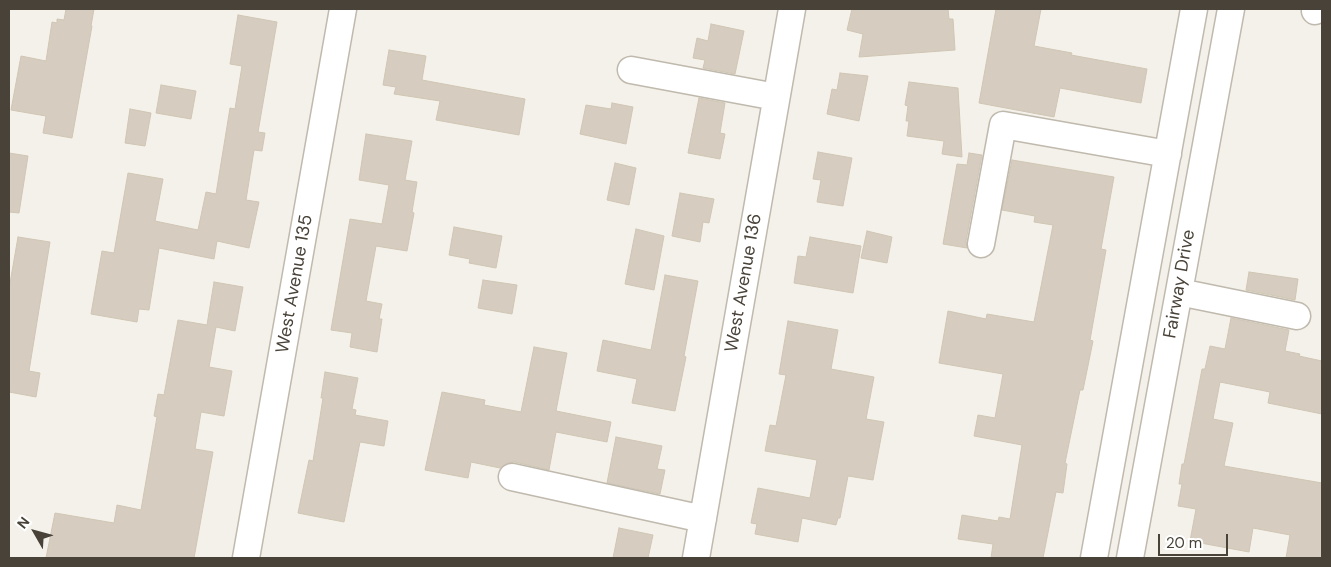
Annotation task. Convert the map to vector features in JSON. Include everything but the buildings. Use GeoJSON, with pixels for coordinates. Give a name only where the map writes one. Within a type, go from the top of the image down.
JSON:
{"type":"FeatureCollection","features":[{"type":"Feature","properties":{"kind":"street","name":"West Avenue 135"},"geometry":{"type":"LineString","coordinates":[[246,558],[344,9]]}},
{"type":"Feature","properties":{"kind":"street","name":"West Avenue 136"},"geometry":{"type":"LineString","coordinates":[[696,558],[792,9]]}},
{"type":"Feature","properties":{"kind":"street","name":"Fairway Drive"},"geometry":{"type":"LineString","coordinates":[[1094,558],[1194,9]]}},
{"type":"Feature","properties":{"kind":"street","name":"Fairway Drive"},"geometry":{"type":"LineString","coordinates":[[1130,558],[1231,9]]}},
{"type":"Feature","properties":{"kind":"street"},"geometry":{"type":"LineString","coordinates":[[631,70],[776,97]]}},
{"type":"Feature","properties":{"kind":"street"},"geometry":{"type":"LineString","coordinates":[[981,244],[1003,125],[1168,154]]}},
{"type":"Feature","properties":{"kind":"street"},"geometry":{"type":"LineString","coordinates":[[1179,292],[1297,316]]}},
{"type":"Feature","properties":{"kind":"street"},"geometry":{"type":"LineString","coordinates":[[512,477],[703,519]]}}]}
